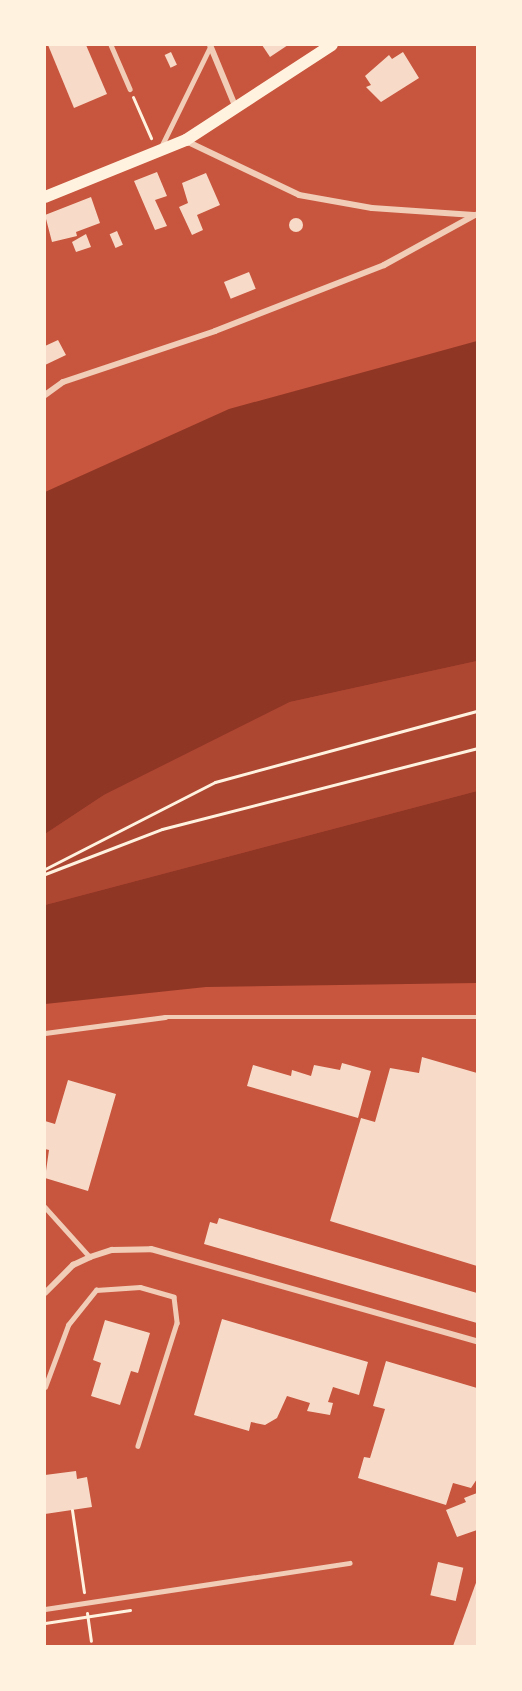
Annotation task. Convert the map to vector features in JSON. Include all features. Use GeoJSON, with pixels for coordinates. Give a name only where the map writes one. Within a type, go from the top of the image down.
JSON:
{"type":"FeatureCollection","features":[{"type":"Feature","properties":{"kind":"main road"},"geometry":{"type":"LineString","coordinates":[[45,197],[186,141],[332,45]]}},
{"type":"Feature","properties":{"kind":"street"},"geometry":{"type":"LineString","coordinates":[[210,46],[236,109]]}},
{"type":"Feature","properties":{"kind":"street"},"geometry":{"type":"LineString","coordinates":[[186,141],[300,195],[372,208],[476,215]]}},
{"type":"Feature","properties":{"kind":"street"},"geometry":{"type":"LineString","coordinates":[[45,395],[63,382],[215,331],[384,265],[476,215]]}},
{"type":"Feature","properties":{"kind":"street"},"geometry":{"type":"LineString","coordinates":[[45,1293],[73,1265],[90,1257],[131,1248],[173,1253],[477,1341]]}},
{"type":"Feature","properties":{"kind":"lane"},"geometry":{"type":"LineString","coordinates":[[111,45],[130,89]]}},
{"type":"Feature","properties":{"kind":"lane"},"geometry":{"type":"LineString","coordinates":[[157,154],[210,46]]}},
{"type":"Feature","properties":{"kind":"lane"},"geometry":{"type":"LineString","coordinates":[[45,1033],[165,1017],[477,1017]]}},
{"type":"Feature","properties":{"kind":"lane"},"geometry":{"type":"LineString","coordinates":[[45,1207],[90,1257]]}},
{"type":"Feature","properties":{"kind":"lane"},"geometry":{"type":"LineString","coordinates":[[45,1387],[68,1325],[96,1290],[140,1287],[174,1297],[177,1323],[138,1446]]}},
{"type":"Feature","properties":{"kind":"lane"},"geometry":{"type":"LineString","coordinates":[[45,1609],[350,1563]]}},
{"type":"Feature","properties":{"kind":"path"},"geometry":{"type":"LineString","coordinates":[[130,89],[157,154]]}},
{"type":"Feature","properties":{"kind":"path"},"geometry":{"type":"LineString","coordinates":[[45,869],[214,782],[477,711]]}},
{"type":"Feature","properties":{"kind":"path"},"geometry":{"type":"LineString","coordinates":[[45,874],[162,829],[477,748]]}},
{"type":"Feature","properties":{"kind":"path"},"geometry":{"type":"LineString","coordinates":[[72,1510],[91,1641]]}},
{"type":"Feature","properties":{"kind":"path"},"geometry":{"type":"LineString","coordinates":[[45,1623],[130,1610]]}},
{"type":"Feature","properties":{"kind":"shaded area"},"geometry":{"type":"Polygon","coordinates":[[[477,341],[477,661],[290,702],[104,795],[45,834],[45,492],[229,409],[477,341]]]}},
{"type":"Feature","properties":{"kind":"shaded area"},"geometry":{"type":"Polygon","coordinates":[[[477,661],[477,791],[45,905],[45,834],[104,795],[290,702],[477,661]]]}},
{"type":"Feature","properties":{"kind":"shaded area"},"geometry":{"type":"Polygon","coordinates":[[[477,791],[477,983],[206,987],[45,1004],[45,905],[477,791]]]}},
{"type":"Feature","properties":{"kind":"building"},"geometry":{"type":"Polygon","coordinates":[[[48,45],[86,45],[107,94],[74,108],[48,45]]]}},
{"type":"Feature","properties":{"kind":"building"},"geometry":{"type":"Polygon","coordinates":[[[262,45],[288,45],[270,57],[262,45]]]}},
{"type":"Feature","properties":{"kind":"building"},"geometry":{"type":"Polygon","coordinates":[[[171,52],[177,65],[171,68],[165,55],[171,52]]]}},
{"type":"Feature","properties":{"kind":"building"},"geometry":{"type":"Polygon","coordinates":[[[403,52],[419,78],[381,102],[366,87],[371,85],[365,76],[389,55],[392,59],[403,52]]]}},
{"type":"Feature","properties":{"kind":"building"},"geometry":{"type":"Polygon","coordinates":[[[157,172],[167,196],[155,200],[167,226],[155,230],[134,181],[157,172]]]}},
{"type":"Feature","properties":{"kind":"building"},"geometry":{"type":"Polygon","coordinates":[[[206,173],[220,205],[197,215],[203,230],[192,235],[179,207],[188,203],[182,183],[206,173]]]}},
{"type":"Feature","properties":{"kind":"building"},"geometry":{"type":"Polygon","coordinates":[[[91,197],[100,223],[76,232],[77,236],[52,242],[45,215],[91,197]]]}},
{"type":"Feature","properties":{"kind":"building"},"geometry":{"type":"Polygon","coordinates":[[[293,218],[299,218],[303,225],[299,232],[293,232],[289,228],[289,222],[293,218]]]}},
{"type":"Feature","properties":{"kind":"building"},"geometry":{"type":"Polygon","coordinates":[[[117,231],[123,245],[115,248],[110,234],[117,231]]]}},
{"type":"Feature","properties":{"kind":"building"},"geometry":{"type":"Polygon","coordinates":[[[86,234],[91,247],[76,252],[72,242],[86,234]]]}},
{"type":"Feature","properties":{"kind":"building"},"geometry":{"type":"Polygon","coordinates":[[[249,272],[256,289],[231,299],[224,282],[249,272]]]}},
{"type":"Feature","properties":{"kind":"building"},"geometry":{"type":"Polygon","coordinates":[[[58,340],[66,355],[45,365],[45,346],[58,340]]]}},
{"type":"Feature","properties":{"kind":"building"},"geometry":{"type":"Polygon","coordinates":[[[422,1057],[477,1073],[477,1266],[330,1221],[361,1118],[375,1122],[390,1068],[419,1073],[422,1057]]]}},
{"type":"Feature","properties":{"kind":"building"},"geometry":{"type":"Polygon","coordinates":[[[342,1063],[371,1071],[358,1118],[247,1086],[253,1065],[291,1076],[292,1070],[311,1076],[314,1065],[340,1070],[342,1063]]]}},
{"type":"Feature","properties":{"kind":"building"},"geometry":{"type":"Polygon","coordinates":[[[68,1080],[116,1094],[88,1191],[45,1178],[49,1150],[45,1149],[45,1121],[55,1124],[68,1080]]]}},
{"type":"Feature","properties":{"kind":"building"},"geometry":{"type":"Polygon","coordinates":[[[219,1218],[477,1293],[477,1323],[204,1244],[210,1222],[217,1224],[219,1218]]]}},
{"type":"Feature","properties":{"kind":"building"},"geometry":{"type":"Polygon","coordinates":[[[222,1319],[368,1362],[359,1395],[333,1387],[328,1402],[333,1403],[330,1415],[307,1411],[310,1403],[287,1396],[277,1418],[265,1425],[251,1422],[249,1431],[194,1415],[222,1319]]]}},
{"type":"Feature","properties":{"kind":"building"},"geometry":{"type":"Polygon","coordinates":[[[105,1320],[150,1333],[138,1373],[131,1371],[120,1405],[91,1396],[101,1363],[93,1360],[105,1320]]]}},
{"type":"Feature","properties":{"kind":"building"},"geometry":{"type":"Polygon","coordinates":[[[386,1361],[477,1388],[477,1479],[471,1488],[453,1483],[446,1505],[358,1478],[364,1457],[370,1458],[385,1409],[373,1406],[386,1361]]]}},
{"type":"Feature","properties":{"kind":"building"},"geometry":{"type":"Polygon","coordinates":[[[76,1471],[77,1479],[87,1477],[92,1507],[45,1514],[45,1475],[76,1471]]]}},
{"type":"Feature","properties":{"kind":"building"},"geometry":{"type":"Polygon","coordinates":[[[477,1493],[477,1530],[457,1537],[446,1510],[466,1502],[464,1498],[477,1493]]]}},
{"type":"Feature","properties":{"kind":"building"},"geometry":{"type":"Polygon","coordinates":[[[438,1562],[463,1568],[456,1601],[430,1595],[438,1562]]]}},
{"type":"Feature","properties":{"kind":"building"},"geometry":{"type":"Polygon","coordinates":[[[477,1580],[477,1646],[453,1646],[477,1580]]]}}]}
